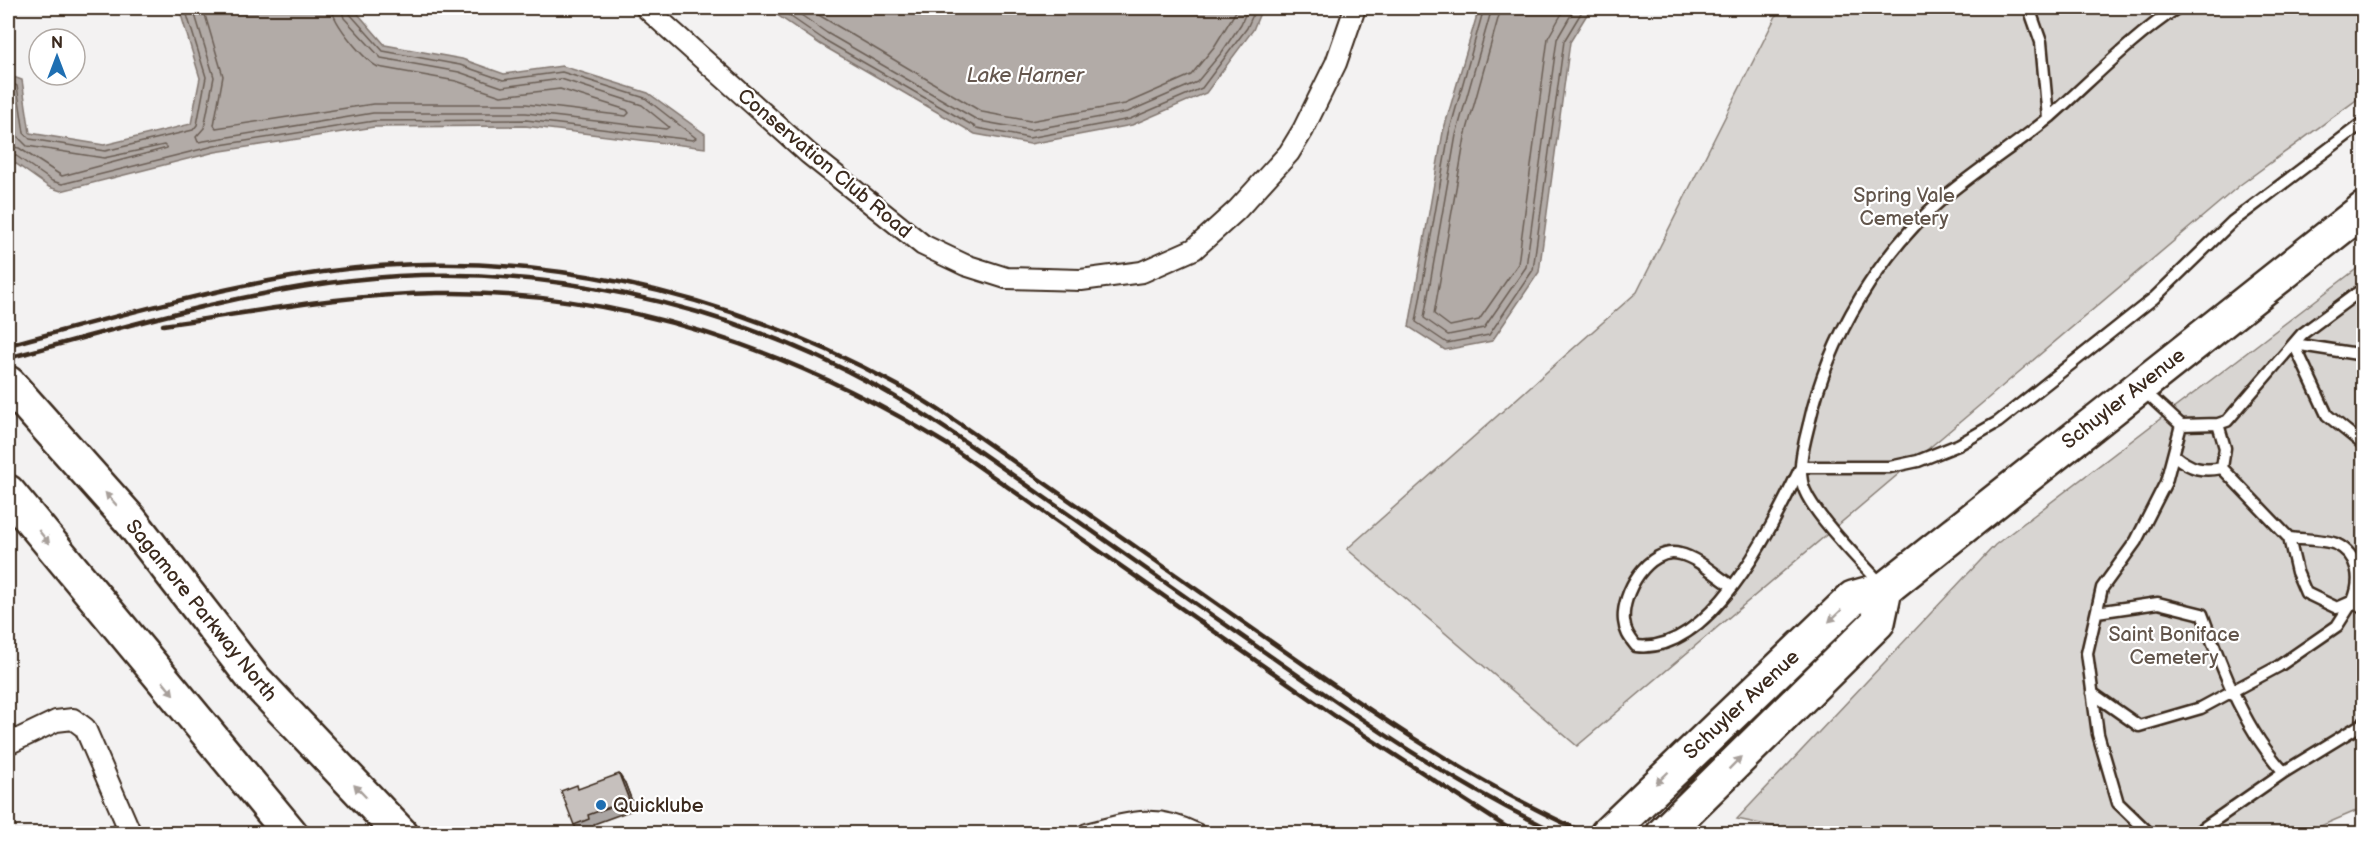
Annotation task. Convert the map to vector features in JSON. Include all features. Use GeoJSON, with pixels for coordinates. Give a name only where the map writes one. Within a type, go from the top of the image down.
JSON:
{"type":"FeatureCollection","features":[{"type":"Feature","properties":{"kind":"highway","name":"Schuyler Avenue"},"geometry":{"type":"LineString","coordinates":[[1607,834],[1853,598],[1885,589],[2364,209]]}},
{"type":"Feature","properties":{"kind":"highway","name":"Sagamore Parkway North"},"geometry":{"type":"LineString","coordinates":[[8,383],[130,521],[253,678],[401,834]]}},
{"type":"Feature","properties":{"kind":"highway"},"geometry":{"type":"LineString","coordinates":[[8,492],[291,834]]}},
{"type":"Feature","properties":{"kind":"highway","name":"Schuyler Avenue"},"geometry":{"type":"LineString","coordinates":[[1663,834],[1878,622],[1885,589]]}},
{"type":"Feature","properties":{"kind":"street","name":"Conservation Club Road"},"geometry":{"type":"LineString","coordinates":[[646,8],[809,154],[923,244],[965,265],[1006,278],[1081,280],[1142,272],[1194,249],[1237,210],[1276,169],[1299,138],[1336,63],[1355,8]]}},
{"type":"Feature","properties":{"kind":"street"},"geometry":{"type":"LineString","coordinates":[[8,744],[56,721],[73,719],[85,728],[124,831]]}},
{"type":"Feature","properties":{"kind":"street"},"geometry":{"type":"LineString","coordinates":[[1087,834],[1145,820],[1176,824],[1196,834]]}},
{"type":"Feature","properties":{"kind":"lane"},"geometry":{"type":"LineString","coordinates":[[2029,8],[2041,42],[2048,118]]}},
{"type":"Feature","properties":{"kind":"lane"},"geometry":{"type":"LineString","coordinates":[[1731,586],[1690,558],[1679,553],[1666,553],[1648,564],[1629,592],[1624,621],[1627,636],[1636,646],[1652,648],[1663,645],[1697,626],[1731,586],[1765,538],[1801,467],[1816,392],[1829,359],[1861,297],[1896,248],[1934,208],[2048,118],[2151,25],[2177,8]]}},
{"type":"Feature","properties":{"kind":"lane"},"geometry":{"type":"LineString","coordinates":[[1801,467],[1890,467],[1918,461],[1958,445],[1998,422],[2154,298],[2232,222],[2364,122]]}},
{"type":"Feature","properties":{"kind":"lane"},"geometry":{"type":"LineString","coordinates":[[2139,386],[2181,425],[2218,424],[2227,421],[2302,334],[2364,288]]}},
{"type":"Feature","properties":{"kind":"lane"},"geometry":{"type":"LineString","coordinates":[[2294,344],[2364,355]]}},
{"type":"Feature","properties":{"kind":"lane"},"geometry":{"type":"LineString","coordinates":[[2294,344],[2327,415],[2364,445]]}},
{"type":"Feature","properties":{"kind":"lane"},"geometry":{"type":"LineString","coordinates":[[2218,424],[2225,448],[2222,468]]}},
{"type":"Feature","properties":{"kind":"lane"},"geometry":{"type":"LineString","coordinates":[[2150,834],[2118,803],[2098,734],[2086,653],[2102,588],[2136,541],[2166,482],[2175,456],[2181,425]]}},
{"type":"Feature","properties":{"kind":"lane"},"geometry":{"type":"LineString","coordinates":[[2175,456],[2189,468],[2206,471],[2222,468]]}},
{"type":"Feature","properties":{"kind":"lane"},"geometry":{"type":"LineString","coordinates":[[1801,467],[1804,490],[1817,509],[1885,589]]}},
{"type":"Feature","properties":{"kind":"lane"},"geometry":{"type":"LineString","coordinates":[[2222,468],[2289,538],[2296,572],[2306,593],[2337,608],[2353,601],[2364,592]]}},
{"type":"Feature","properties":{"kind":"lane"},"geometry":{"type":"LineString","coordinates":[[2092,693],[2139,726],[2200,708],[2278,666],[2337,626],[2353,601],[2359,586],[2356,562],[2336,544],[2289,538]]}},
{"type":"Feature","properties":{"kind":"lane"},"geometry":{"type":"LineString","coordinates":[[2353,601],[2364,609]]}},
{"type":"Feature","properties":{"kind":"lane"},"geometry":{"type":"LineString","coordinates":[[2097,612],[2158,603],[2202,614],[2231,692],[2266,753],[2284,772]]}},
{"type":"Feature","properties":{"kind":"lane"},"geometry":{"type":"LineString","coordinates":[[2195,834],[2284,772],[2364,723]]}},
{"type":"Feature","properties":{"kind":"green space","name":"Spring Vale Cemetery"},"geometry":{"type":"Polygon","coordinates":[[[1780,8],[2363,8],[2363,95],[2240,185],[1577,746],[1347,549],[1637,292],[1780,8]]]}},
{"type":"Feature","properties":{"kind":"green space","name":"Saint Boniface Cemetery"},"geometry":{"type":"Polygon","coordinates":[[[2363,264],[2363,808],[2302,834],[1810,834],[1737,819],[1995,545],[2363,264]]]}},
{"type":"Feature","properties":{"kind":"water"},"geometry":{"type":"Polygon","coordinates":[[[179,8],[353,8],[385,45],[462,59],[504,74],[562,66],[648,93],[705,134],[705,148],[525,126],[374,127],[215,152],[61,191],[49,187],[8,158],[8,75],[22,80],[30,133],[104,145],[191,124],[200,78],[179,8]]]}},
{"type":"Feature","properties":{"kind":"water","name":"Lake Harner"},"geometry":{"type":"Polygon","coordinates":[[[767,8],[1262,8],[1253,30],[1206,93],[1132,125],[1030,144],[975,134],[820,44],[767,8]]]}},
{"type":"Feature","properties":{"kind":"water"},"geometry":{"type":"Polygon","coordinates":[[[1479,8],[1591,8],[1570,42],[1539,272],[1492,341],[1445,350],[1409,327],[1443,132],[1479,8]]]}},
{"type":"Feature","properties":{"kind":"building","name":"Quicklube"},"geometry":{"type":"Polygon","coordinates":[[[619,774],[629,800],[588,815],[589,819],[574,825],[561,791],[577,785],[578,789],[619,774]]]}},
{"type":"Feature","properties":{"kind":"railway"},"geometry":{"type":"LineString","coordinates":[[8,345],[164,304],[244,286],[323,272],[398,265],[472,264],[546,270],[619,282],[691,300],[762,323],[831,351],[915,395],[1396,727],[1489,784],[1587,834]]}},
{"type":"Feature","properties":{"kind":"railway"},"geometry":{"type":"LineString","coordinates":[[8,358],[222,302],[265,293],[352,280],[419,275],[487,276],[555,282],[622,293],[688,309],[753,330],[816,356],[898,398],[980,452],[1290,670],[1421,758],[1513,811],[1560,834]]}},
{"type":"Feature","properties":{"kind":"railway"},"geometry":{"type":"LineString","coordinates":[[163,325],[300,304],[369,297],[438,293],[507,295],[574,302],[640,314],[704,332],[767,354],[829,380],[948,445],[1335,716],[1517,834]]}},
{"type":"Feature","properties":{"kind":"place","name":"Quicklube"},"geometry":{"type":"Point","coordinates":[601,805]}}]}
